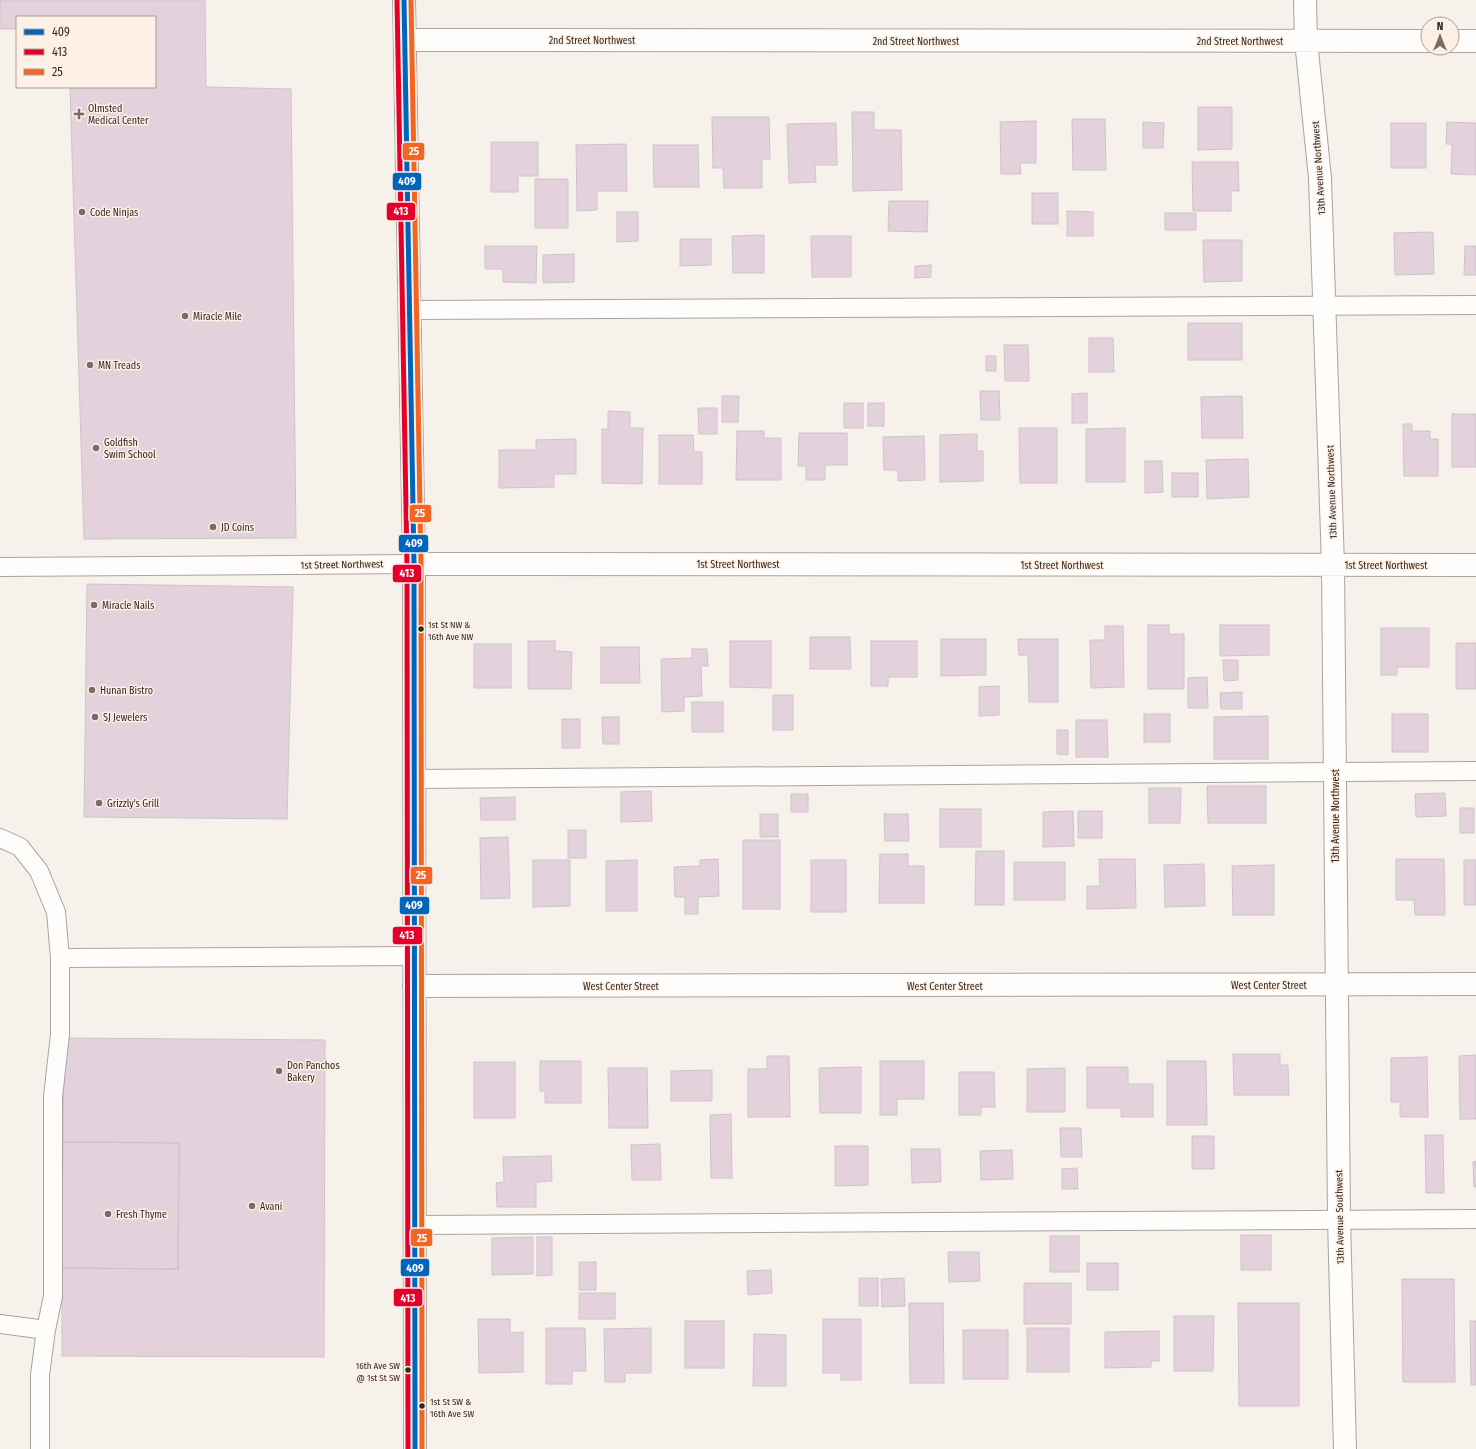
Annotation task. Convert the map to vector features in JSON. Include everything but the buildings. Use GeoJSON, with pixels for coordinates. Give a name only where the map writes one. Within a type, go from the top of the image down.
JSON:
{"type":"FeatureCollection","features":[{"type":"Feature","properties":{"kind":"street"},"geometry":{"type":"LineString","coordinates":[[404,0],[414,564],[415,1449]]}},
{"type":"Feature","properties":{"kind":"street","name":"13th Avenue Northwest"},"geometry":{"type":"LineString","coordinates":[[1305,0],[1306,41],[1320,178],[1325,305],[1333,565],[1336,984]]}},
{"type":"Feature","properties":{"kind":"street","name":"2nd Street Northwest"},"geometry":{"type":"LineString","coordinates":[[405,40],[1420,41]]}},
{"type":"Feature","properties":{"kind":"street"},"geometry":{"type":"LineString","coordinates":[[1460,41],[1476,41]]}},
{"type":"Feature","properties":{"kind":"street","name":"1st Street Northwest"},"geometry":{"type":"LineString","coordinates":[[414,564],[1476,565]]}},
{"type":"Feature","properties":{"kind":"street","name":"13th Avenue Southwest"},"geometry":{"type":"LineString","coordinates":[[1336,984],[1339,1219],[1345,1449]]}},
{"type":"Feature","properties":{"kind":"street","name":"West Center Street"},"geometry":{"type":"LineString","coordinates":[[414,986],[1476,984]]}},
{"type":"Feature","properties":{"kind":"lane"},"geometry":{"type":"LineString","coordinates":[[409,310],[1476,305]]}},
{"type":"Feature","properties":{"kind":"lane","name":"1st Street Northwest"},"geometry":{"type":"LineString","coordinates":[[0,567],[414,564]]}},
{"type":"Feature","properties":{"kind":"lane"},"geometry":{"type":"LineString","coordinates":[[414,779],[1476,771]]}},
{"type":"Feature","properties":{"kind":"lane"},"geometry":{"type":"LineString","coordinates":[[0,838],[20,847],[38,871],[56,912],[60,958],[60,1034],[53,1097],[53,1296],[46,1330],[40,1375],[40,1449]]}},
{"type":"Feature","properties":{"kind":"lane"},"geometry":{"type":"LineString","coordinates":[[60,958],[414,956]]}},
{"type":"Feature","properties":{"kind":"lane"},"geometry":{"type":"LineString","coordinates":[[414,1225],[1476,1219]]}},
{"type":"Feature","properties":{"kind":"lane"},"geometry":{"type":"LineString","coordinates":[[0,1324],[46,1330]]}},
{"type":"Feature","properties":{"kind":"transit line","name":"413"},"geometry":{"type":"LineString","coordinates":[[397,0],[407,564],[408,1449]]}},
{"type":"Feature","properties":{"kind":"transit line","name":"409"},"geometry":{"type":"LineString","coordinates":[[404,0],[414,564],[415,1449]]}},
{"type":"Feature","properties":{"kind":"transit line","name":"25"},"geometry":{"type":"LineString","coordinates":[[411,0],[421,564],[422,1449]]}},
{"type":"Feature","properties":{"kind":"place","name":"Olmsted Medical Center"},"geometry":{"type":"Point","coordinates":[79,114]}},
{"type":"Feature","properties":{"kind":"place","name":"Code Ninjas"},"geometry":{"type":"Point","coordinates":[82,212]}},
{"type":"Feature","properties":{"kind":"place","name":"Miracle Mile"},"geometry":{"type":"Point","coordinates":[185,316]}},
{"type":"Feature","properties":{"kind":"place","name":"MN Treads"},"geometry":{"type":"Point","coordinates":[90,365]}},
{"type":"Feature","properties":{"kind":"place","name":"Goldfish Swim School"},"geometry":{"type":"Point","coordinates":[96,448]}},
{"type":"Feature","properties":{"kind":"place","name":"JD Coins"},"geometry":{"type":"Point","coordinates":[213,527]}},
{"type":"Feature","properties":{"kind":"place","name":"Miracle Nails"},"geometry":{"type":"Point","coordinates":[94,605]}},
{"type":"Feature","properties":{"kind":"place","name":"1st St NW & 16th Ave NW"},"geometry":{"type":"Point","coordinates":[421,629]}},
{"type":"Feature","properties":{"kind":"place","name":"Hunan Bistro"},"geometry":{"type":"Point","coordinates":[92,690]}},
{"type":"Feature","properties":{"kind":"place","name":"SJ Jewelers"},"geometry":{"type":"Point","coordinates":[95,717]}},
{"type":"Feature","properties":{"kind":"place","name":"Grizzly's Grill"},"geometry":{"type":"Point","coordinates":[99,803]}},
{"type":"Feature","properties":{"kind":"place","name":"Don Panchos Bakery"},"geometry":{"type":"Point","coordinates":[279,1071]}},
{"type":"Feature","properties":{"kind":"place","name":"Avani"},"geometry":{"type":"Point","coordinates":[252,1206]}},
{"type":"Feature","properties":{"kind":"place","name":"Fresh Thyme"},"geometry":{"type":"Point","coordinates":[108,1214]}},
{"type":"Feature","properties":{"kind":"place","name":"16th Ave SW @ 1st St SW"},"geometry":{"type":"Point","coordinates":[408,1370]}},
{"type":"Feature","properties":{"kind":"place","name":"1st St SW & 16th Ave SW"},"geometry":{"type":"Point","coordinates":[422,1406]}}]}
